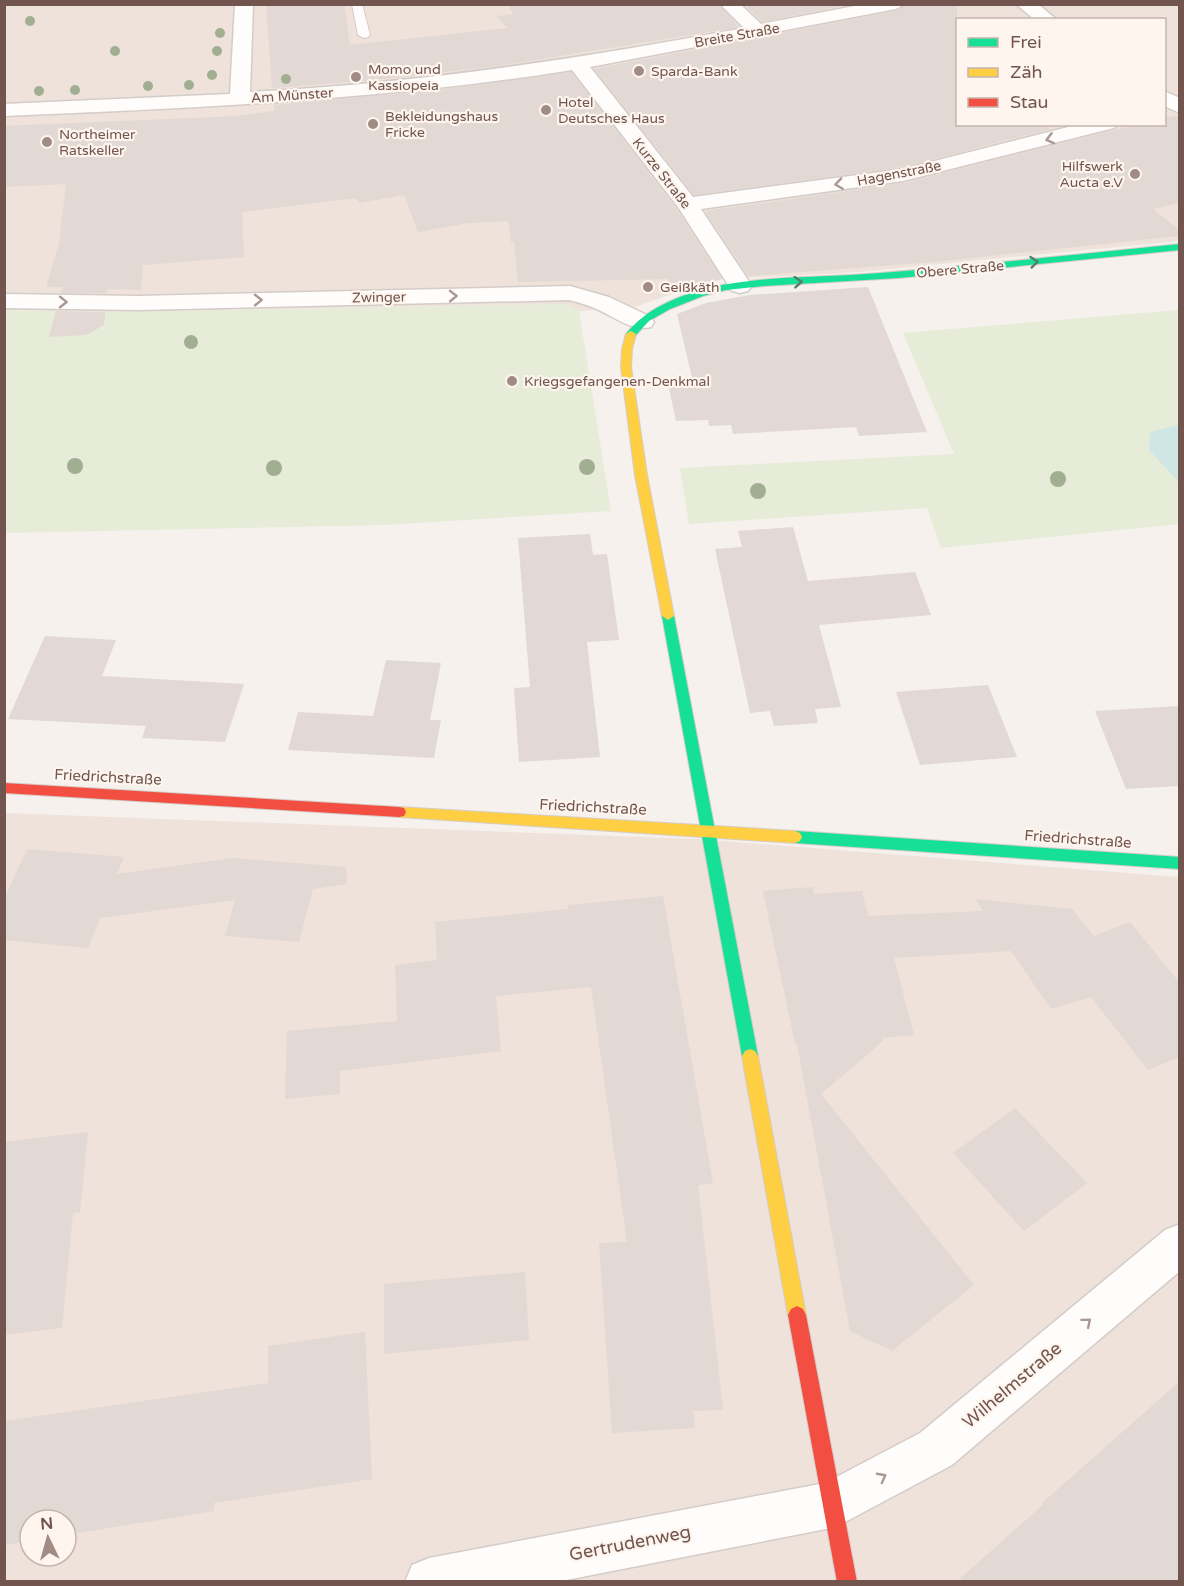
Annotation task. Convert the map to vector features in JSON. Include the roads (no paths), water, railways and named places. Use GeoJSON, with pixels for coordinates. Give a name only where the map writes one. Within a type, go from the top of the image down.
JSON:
{"type":"FeatureCollection","features":[{"type":"Feature","properties":{"kind":"street"},"geometry":{"type":"LineString","coordinates":[[729,4],[758,31]]}},
{"type":"Feature","properties":{"kind":"street","name":"Breite Straße"},"geometry":{"type":"LineString","coordinates":[[578,64],[896,4]]}},
{"type":"Feature","properties":{"kind":"street"},"geometry":{"type":"LineString","coordinates":[[1025,4],[1045,18]]}},
{"type":"Feature","properties":{"kind":"street"},"geometry":{"type":"LineString","coordinates":[[240,99],[243,7]]}},
{"type":"Feature","properties":{"kind":"street","name":"Am Münster"},"geometry":{"type":"LineString","coordinates":[[4,110],[240,99],[427,84],[578,64]]}},
{"type":"Feature","properties":{"kind":"street","name":"Kurze Straße"},"geometry":{"type":"LineString","coordinates":[[578,64],[687,204],[740,286]]}},
{"type":"Feature","properties":{"kind":"street","name":"Hagenstraße"},"geometry":{"type":"LineString","coordinates":[[687,204],[903,175],[1099,126]]}},
{"type":"Feature","properties":{"kind":"street","name":"Obere Straße"},"geometry":{"type":"LineString","coordinates":[[740,286],[860,278],[1179,247]]}},
{"type":"Feature","properties":{"kind":"street"},"geometry":{"type":"LineString","coordinates":[[740,286],[690,297],[642,322],[632,333],[627,349],[627,379],[641,475],[709,831],[831,1505],[847,1581]]}},
{"type":"Feature","properties":{"kind":"street","name":"Zwinger"},"geometry":{"type":"LineString","coordinates":[[4,301],[138,303],[570,293],[602,302],[642,322]]}},
{"type":"Feature","properties":{"kind":"street","name":"Friedrichstraße"},"geometry":{"type":"LineString","coordinates":[[4,788],[709,831],[1179,863]]}},
{"type":"Feature","properties":{"kind":"street","name":"Wilhelmstraße"},"geometry":{"type":"LineString","coordinates":[[831,1505],[936,1449],[1179,1244]]}},
{"type":"Feature","properties":{"kind":"street","name":"Gertrudenweg"},"geometry":{"type":"LineString","coordinates":[[429,1581],[831,1505]]}},
{"type":"Feature","properties":{"kind":"lane"},"geometry":{"type":"LineString","coordinates":[[357,4],[364,35]]}},
{"type":"Feature","properties":{"kind":"water"},"geometry":{"type":"Polygon","coordinates":[[[1180,425],[1179,482],[1149,450],[1150,432],[1180,425]]]}},
{"type":"Feature","properties":{"kind":"place","name":"Sparda-Bank"},"geometry":{"type":"Point","coordinates":[639,71]}},
{"type":"Feature","properties":{"kind":"place","name":"Momo und Kassiopeia"},"geometry":{"type":"Point","coordinates":[356,77]}},
{"type":"Feature","properties":{"kind":"place","name":"Hotel Deutsches Haus"},"geometry":{"type":"Point","coordinates":[546,110]}},
{"type":"Feature","properties":{"kind":"place","name":"Bekleidungshaus Fricke"},"geometry":{"type":"Point","coordinates":[373,124]}},
{"type":"Feature","properties":{"kind":"place","name":"Northeimer Ratskeller"},"geometry":{"type":"Point","coordinates":[47,142]}},
{"type":"Feature","properties":{"kind":"place","name":"Hilfswerk Aucta e.V"},"geometry":{"type":"Point","coordinates":[1135,174]}},
{"type":"Feature","properties":{"kind":"place","name":"Geißkäth"},"geometry":{"type":"Point","coordinates":[648,287]}},
{"type":"Feature","properties":{"kind":"place","name":"Kriegsgefangenen-Denkmal"},"geometry":{"type":"Point","coordinates":[512,381]}}]}
